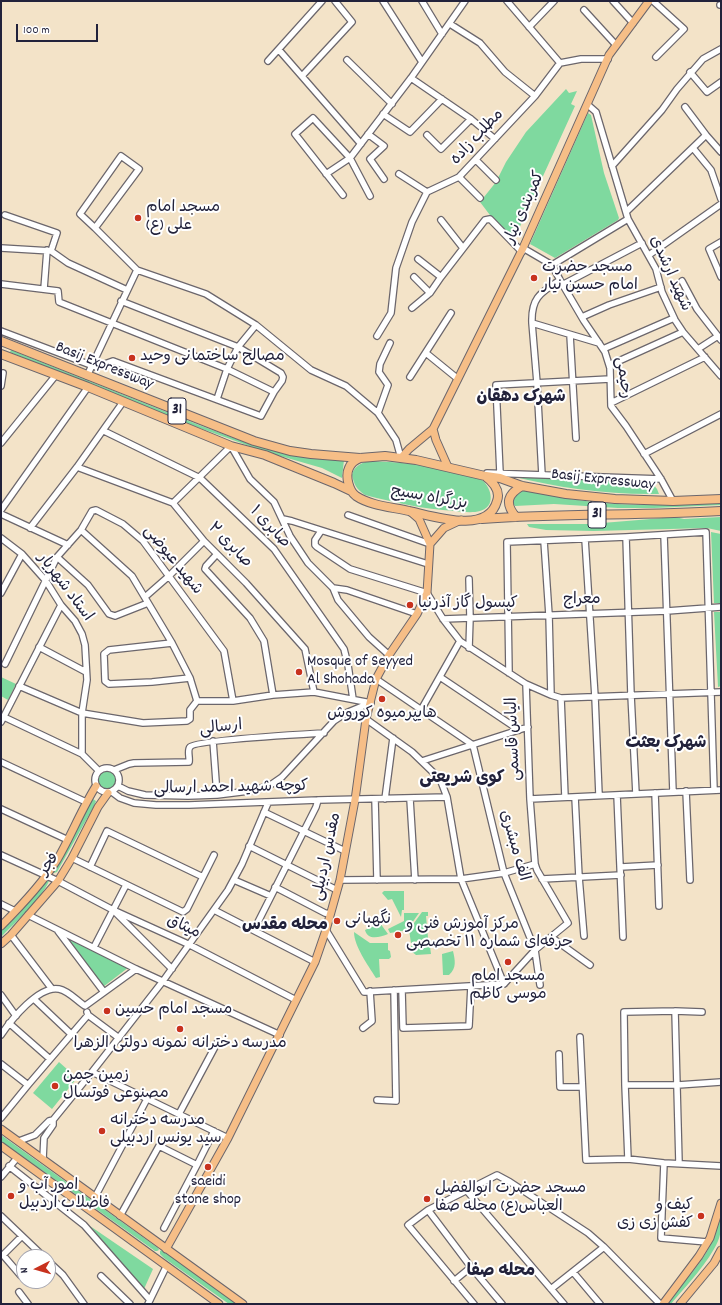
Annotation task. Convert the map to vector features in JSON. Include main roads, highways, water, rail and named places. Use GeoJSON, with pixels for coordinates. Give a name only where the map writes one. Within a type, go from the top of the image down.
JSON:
{"type":"FeatureCollection","features":[{"type":"Feature","properties":{"kind":"highway","name":"Basij Expressway"},"geometry":{"type":"LineString","coordinates":[[2,345],[87,376],[248,439],[290,451],[360,458]]}},
{"type":"Feature","properties":{"kind":"highway","name":"Basij Expressway"},"geometry":{"type":"LineString","coordinates":[[1,354],[88,387],[231,446],[265,455],[351,491]]}},
{"type":"Feature","properties":{"kind":"highway","name":"بزرگراه بسیج"},"geometry":{"type":"LineString","coordinates":[[351,491],[366,501],[443,518],[461,520],[473,520],[490,514],[496,507],[498,498],[497,489],[492,481],[485,476],[401,458],[385,456],[360,458]]}},
{"type":"Feature","properties":{"kind":"highway"},"geometry":{"type":"LineString","coordinates":[[351,491],[348,474],[349,468],[353,462],[360,458]]}},
{"type":"Feature","properties":{"kind":"highway","name":"Basij Expressway"},"geometry":{"type":"LineString","coordinates":[[485,476],[500,478],[522,486],[566,494],[615,499],[673,501],[721,499]]}},
{"type":"Feature","properties":{"kind":"highway"},"geometry":{"type":"LineString","coordinates":[[516,517],[509,505],[509,496],[514,490],[522,486]]}},
{"type":"Feature","properties":{"kind":"highway","name":"Basij Expressway"},"geometry":{"type":"LineString","coordinates":[[473,520],[516,517],[673,514],[721,511]]}},
{"type":"Feature","properties":{"kind":"main road","name":"کمربندی نیار"},"geometry":{"type":"LineString","coordinates":[[433,429],[522,250],[608,59],[616,45],[649,1]]}},
{"type":"Feature","properties":{"kind":"main road"},"geometry":{"type":"LineString","coordinates":[[401,458],[409,449],[433,429],[436,440],[448,467]]}},
{"type":"Feature","properties":{"kind":"main road"},"geometry":{"type":"LineString","coordinates":[[410,511],[419,519],[430,544],[444,528],[461,520]]}},
{"type":"Feature","properties":{"kind":"main road","name":"مقدس اردبیلی"},"geometry":{"type":"LineString","coordinates":[[166,1249],[228,1138],[315,962],[340,880],[366,719],[376,678],[389,655],[417,614],[427,593],[430,544]]}},
{"type":"Feature","properties":{"kind":"main road","name":"فجر"},"geometry":{"type":"LineString","coordinates":[[1,926],[46,876],[68,840],[86,802],[96,786]]}},
{"type":"Feature","properties":{"kind":"main road","name":"فجر"},"geometry":{"type":"LineString","coordinates":[[1,944],[58,881],[72,858],[98,807],[110,792]]}},
{"type":"Feature","properties":{"kind":"main road"},"geometry":{"type":"LineString","coordinates":[[1,1129],[243,1304]]}},
{"type":"Feature","properties":{"kind":"main road"},"geometry":{"type":"LineString","coordinates":[[1,1146],[219,1304]]}},
{"type":"Feature","properties":{"kind":"main road"},"geometry":{"type":"LineString","coordinates":[[663,1304],[708,1242],[717,1219],[721,1203]]}},
{"type":"Feature","properties":{"kind":"main road"},"geometry":{"type":"LineString","coordinates":[[680,1304],[714,1263],[721,1250]]}},
{"type":"Feature","properties":{"kind":"place","name":"مسجد امام علی (ع)"},"geometry":{"type":"Point","coordinates":[138,218]}},
{"type":"Feature","properties":{"kind":"place","name":"مسجد حضرت امام حسین نیار"},"geometry":{"type":"Point","coordinates":[534,278]}},
{"type":"Feature","properties":{"kind":"place","name":"مصالح ساختمانی وحید"},"geometry":{"type":"Point","coordinates":[132,358]}},
{"type":"Feature","properties":{"kind":"place","name":"کپسول گاز آذرنیا"},"geometry":{"type":"Point","coordinates":[410,605]}},
{"type":"Feature","properties":{"kind":"place","name":"Mosque of Seyyed Al Shohada"},"geometry":{"type":"Point","coordinates":[299,672]}},
{"type":"Feature","properties":{"kind":"place","name":"هایپرمیوه کوروش"},"geometry":{"type":"Point","coordinates":[382,699]}},
{"type":"Feature","properties":{"kind":"place","name":"نگهبانی"},"geometry":{"type":"Point","coordinates":[337,921]}},
{"type":"Feature","properties":{"kind":"place","name":"مرکز آموزش فنی و حرفه‌ای شماره ۱۱ تخصصی"},"geometry":{"type":"Point","coordinates":[398,935]}},
{"type":"Feature","properties":{"kind":"place","name":"مسجد امام موسی کاظم"},"geometry":{"type":"Point","coordinates":[508,962]}},
{"type":"Feature","properties":{"kind":"place","name":"مسجد امام حسین"},"geometry":{"type":"Point","coordinates":[107,1011]}},
{"type":"Feature","properties":{"kind":"place","name":"مدرسه دخترانه نمونه دولتی الزهرا"},"geometry":{"type":"Point","coordinates":[180,1029]}},
{"type":"Feature","properties":{"kind":"place","name":"زمین چمن مصنوعی فوتسال"},"geometry":{"type":"Point","coordinates":[55,1086]}},
{"type":"Feature","properties":{"kind":"place","name":"مدرسه دخترانه سید یونس اردبیلی"},"geometry":{"type":"Point","coordinates":[102,1131]}},
{"type":"Feature","properties":{"kind":"place","name":"saeidi stone shop"},"geometry":{"type":"Point","coordinates":[208,1167]}},
{"type":"Feature","properties":{"kind":"place","name":"امور آب و فاضلاب اردبیل"},"geometry":{"type":"Point","coordinates":[11,1196]}},
{"type":"Feature","properties":{"kind":"place","name":"مسجد حضرت ابوالفضل العباس(ع) محله صفا"},"geometry":{"type":"Point","coordinates":[427,1199]}},
{"type":"Feature","properties":{"kind":"place","name":"کیف و کفش زی زی"},"geometry":{"type":"Point","coordinates":[701,1216]}},
{"type":"Feature","properties":{"kind":"district","name":"شهرک دهقان"},"geometry":{"type":"Point","coordinates":[521,399]}},
{"type":"Feature","properties":{"kind":"district","name":"شهرک بعثت"},"geometry":{"type":"Point","coordinates":[666,745]}},
{"type":"Feature","properties":{"kind":"district","name":"کوی شریعتی"},"geometry":{"type":"Point","coordinates":[462,780]}},
{"type":"Feature","properties":{"kind":"district","name":"محله مقدس"},"geometry":{"type":"Point","coordinates":[285,927]}},
{"type":"Feature","properties":{"kind":"district","name":"محله صفا"},"geometry":{"type":"Point","coordinates":[501,1273]}}]}
